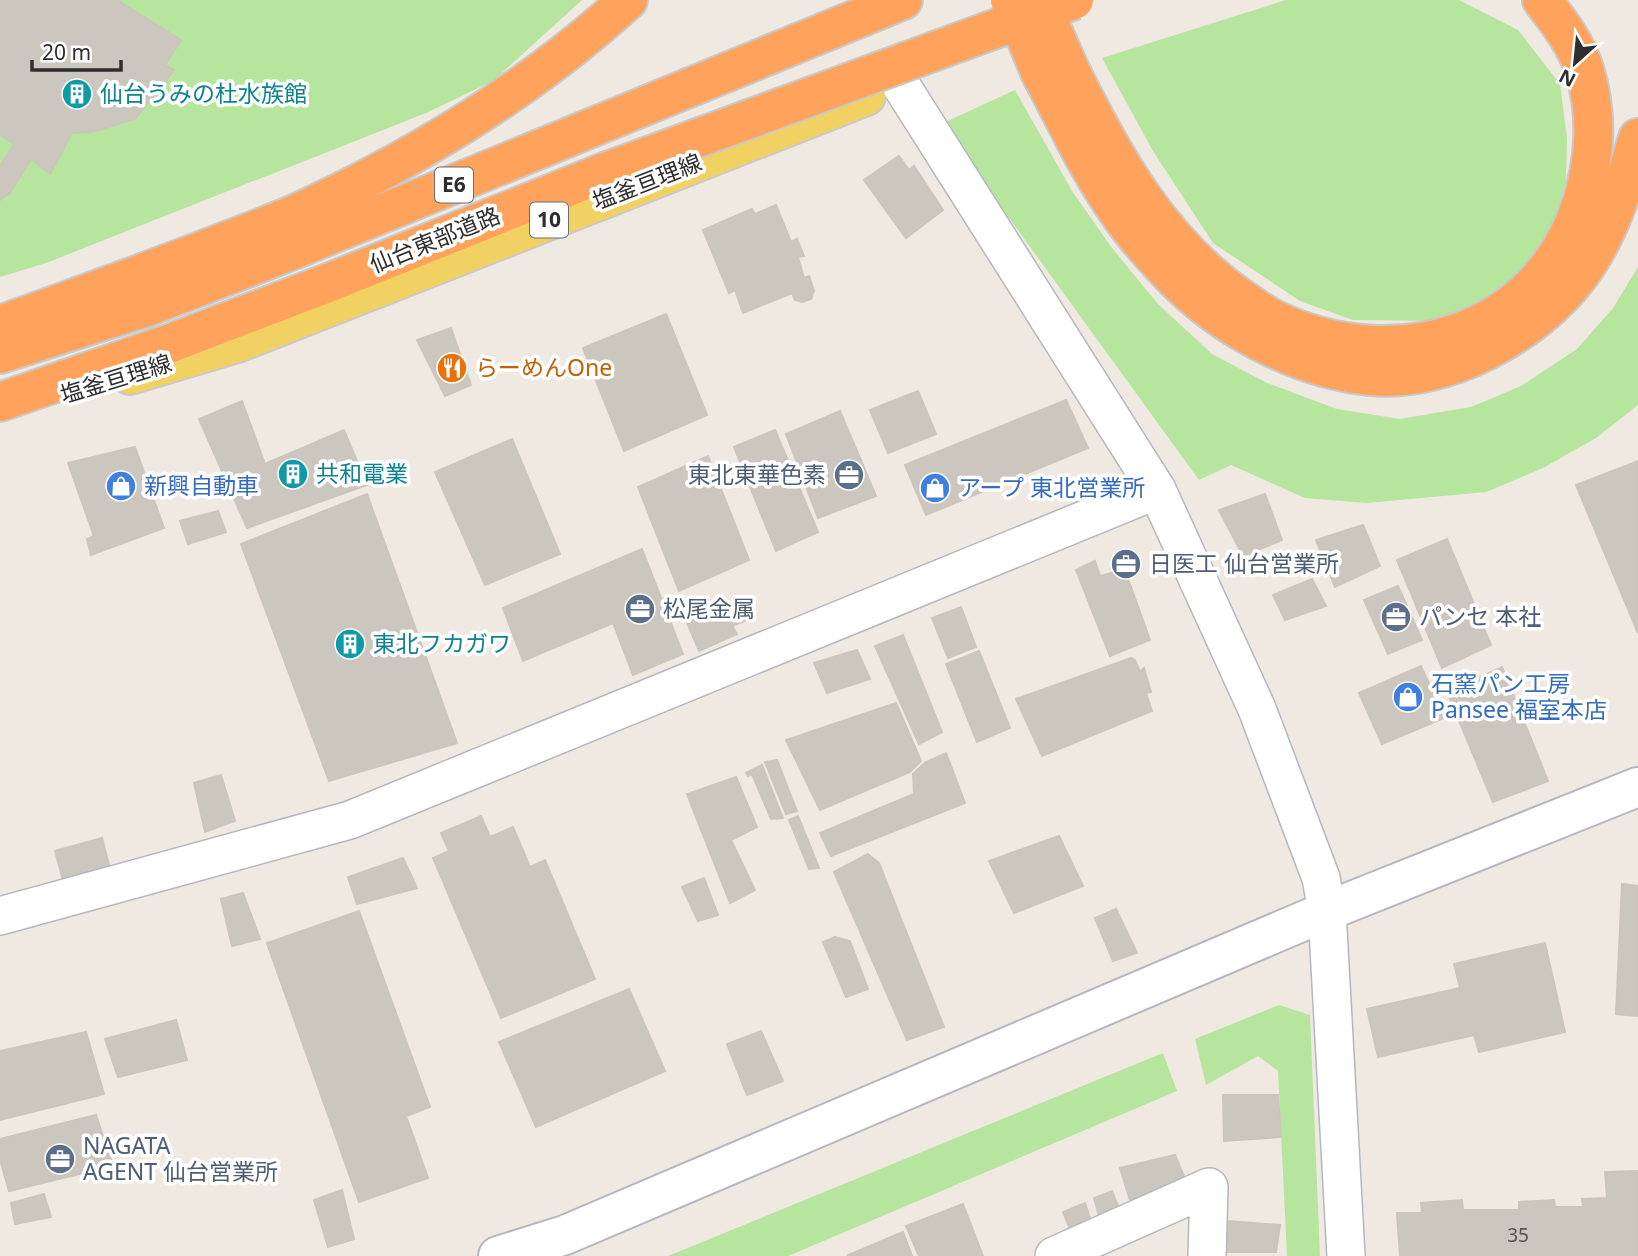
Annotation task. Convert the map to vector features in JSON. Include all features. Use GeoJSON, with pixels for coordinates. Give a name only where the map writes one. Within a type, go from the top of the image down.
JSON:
{"type":"FeatureCollection","features":[{"type":"Feature","properties":{"kind":"highway"},"geometry":{"type":"LineString","coordinates":[[0,325],[135,277],[306,209],[381,171],[539,75],[628,0]]}},
{"type":"Feature","properties":{"kind":"highway","name":"仙台東部道路"},"geometry":{"type":"LineString","coordinates":[[0,354],[147,307],[243,270],[903,0]]}},
{"type":"Feature","properties":{"kind":"highway"},"geometry":{"type":"LineString","coordinates":[[1010,0],[1143,199],[1207,272],[1238,297],[1283,324],[1312,335],[1352,344],[1394,346],[1435,340],[1474,328],[1508,308],[1538,281],[1561,249],[1577,217],[1588,183],[1594,148],[1594,112],[1584,70],[1565,30],[1542,0]]}},
{"type":"Feature","properties":{"kind":"highway","name":"仙台東部道路"},"geometry":{"type":"LineString","coordinates":[[0,402],[171,344],[328,283],[606,172],[1020,0]]}},
{"type":"Feature","properties":{"kind":"highway"},"geometry":{"type":"LineString","coordinates":[[1039,0],[1055,70],[1088,162],[1119,214],[1170,274],[1195,297],[1241,331],[1282,352],[1324,367],[1371,376],[1413,374],[1450,366],[1485,352],[1522,331],[1553,304],[1581,274],[1604,233],[1622,190],[1638,138]]}},
{"type":"Feature","properties":{"kind":"highway"},"geometry":{"type":"LineString","coordinates":[[606,172],[1074,0]]}},
{"type":"Feature","properties":{"kind":"main road"},"geometry":{"type":"LineString","coordinates":[[0,335],[174,273],[889,0]]}},
{"type":"Feature","properties":{"kind":"main road","name":"塩釜亘理線"},"geometry":{"type":"LineString","coordinates":[[0,414],[237,343],[900,82],[1090,0]]}},
{"type":"Feature","properties":{"kind":"street"},"geometry":{"type":"LineString","coordinates":[[900,82],[1157,490],[1257,709],[1321,878],[1326,911],[1346,1256]]}},
{"type":"Feature","properties":{"kind":"street"},"geometry":{"type":"LineString","coordinates":[[0,916],[350,820],[1157,490]]}},
{"type":"Feature","properties":{"kind":"street"},"geometry":{"type":"LineString","coordinates":[[498,1256],[567,1245],[1326,911],[1638,786]]}},
{"type":"Feature","properties":{"kind":"street"},"geometry":{"type":"LineString","coordinates":[[1054,1256],[1209,1187],[1207,1256]]}},
{"type":"Feature","properties":{"kind":"green space"},"geometry":{"type":"Polygon","coordinates":[[[0,0],[582,0],[493,81],[426,113],[46,263],[0,277],[0,0]]]}},
{"type":"Feature","properties":{"kind":"green space"},"geometry":{"type":"Polygon","coordinates":[[[1286,0],[1459,0],[1518,30],[1560,84],[1567,138],[1566,181],[1553,230],[1528,269],[1485,299],[1444,321],[1353,320],[1300,301],[1213,243],[1153,151],[1102,58],[1286,0]]]}},
{"type":"Feature","properties":{"kind":"green space"},"geometry":{"type":"Polygon","coordinates":[[[1015,90],[1072,191],[1112,248],[1158,304],[1212,354],[1267,383],[1337,409],[1400,419],[1471,407],[1521,386],[1577,349],[1613,308],[1638,267],[1638,405],[1596,438],[1543,468],[1486,492],[1367,503],[1305,498],[1231,465],[1199,480],[941,124],[1015,90]]]}},
{"type":"Feature","properties":{"kind":"green space"},"geometry":{"type":"Polygon","coordinates":[[[1279,1005],[1310,1015],[1320,1256],[1287,1256],[1278,1071],[1258,1056],[1206,1085],[1195,1039],[1279,1005]]]}},
{"type":"Feature","properties":{"kind":"green space"},"geometry":{"type":"Polygon","coordinates":[[[1163,1053],[1177,1091],[788,1256],[668,1256],[1163,1053]]]}},
{"type":"Feature","properties":{"kind":"building","name":"仙台うみの杜水族館"},"geometry":{"type":"Polygon","coordinates":[[[0,0],[117,0],[181,40],[165,65],[174,70],[135,119],[92,132],[72,133],[50,174],[31,159],[10,193],[0,200],[0,166],[14,144],[0,135],[0,0]]]}},
{"type":"Feature","properties":{"kind":"building"},"geometry":{"type":"Polygon","coordinates":[[[899,156],[909,170],[914,166],[943,210],[906,238],[864,180],[899,156]]]}},
{"type":"Feature","properties":{"kind":"building"},"geometry":{"type":"Polygon","coordinates":[[[776,205],[791,242],[797,239],[804,256],[798,257],[804,278],[809,276],[814,291],[811,299],[802,302],[795,300],[792,293],[743,313],[735,290],[729,293],[703,230],[752,209],[755,214],[776,205]]]}},
{"type":"Feature","properties":{"kind":"building"},"geometry":{"type":"Polygon","coordinates":[[[666,314],[707,415],[624,451],[583,348],[666,314]]]}},
{"type":"Feature","properties":{"kind":"building"},"geometry":{"type":"Polygon","coordinates":[[[451,328],[471,385],[445,396],[417,340],[451,328]]]}},
{"type":"Feature","properties":{"kind":"building"},"geometry":{"type":"Polygon","coordinates":[[[918,391],[936,434],[888,453],[870,410],[918,391]]]}},
{"type":"Feature","properties":{"kind":"building"},"geometry":{"type":"Polygon","coordinates":[[[1066,400],[1088,448],[926,515],[905,465],[1066,400]]]}},
{"type":"Feature","properties":{"kind":"building","name":"共和電業"},"geometry":{"type":"Polygon","coordinates":[[[242,401],[265,464],[344,430],[367,485],[247,528],[199,419],[242,401]]]}},
{"type":"Feature","properties":{"kind":"building"},"geometry":{"type":"Polygon","coordinates":[[[840,411],[876,496],[818,518],[786,434],[840,411]]]}},
{"type":"Feature","properties":{"kind":"building"},"geometry":{"type":"Polygon","coordinates":[[[775,430],[818,532],[776,551],[734,447],[775,430]]]}},
{"type":"Feature","properties":{"kind":"building"},"geometry":{"type":"Polygon","coordinates":[[[512,439],[560,554],[485,585],[435,472],[512,439]]]}},
{"type":"Feature","properties":{"kind":"building"},"geometry":{"type":"Polygon","coordinates":[[[135,447],[164,528],[91,555],[87,539],[94,536],[68,463],[135,447]]]}},
{"type":"Feature","properties":{"kind":"building"},"geometry":{"type":"Polygon","coordinates":[[[708,456],[749,560],[679,591],[638,487],[708,456]]]}},
{"type":"Feature","properties":{"kind":"building"},"geometry":{"type":"Polygon","coordinates":[[[1638,461],[1638,633],[1576,485],[1638,461]]]}},
{"type":"Feature","properties":{"kind":"building","name":"東北フカガワ"},"geometry":{"type":"Polygon","coordinates":[[[367,494],[457,743],[329,781],[241,544],[367,494]]]}},
{"type":"Feature","properties":{"kind":"building"},"geometry":{"type":"Polygon","coordinates":[[[1265,494],[1282,540],[1243,556],[1219,510],[1265,494]]]}},
{"type":"Feature","properties":{"kind":"building"},"geometry":{"type":"Polygon","coordinates":[[[218,511],[226,532],[188,544],[180,521],[218,511]]]}},
{"type":"Feature","properties":{"kind":"building"},"geometry":{"type":"Polygon","coordinates":[[[1363,525],[1380,566],[1335,587],[1316,540],[1363,525]]]}},
{"type":"Feature","properties":{"kind":"building"},"geometry":{"type":"Polygon","coordinates":[[[1447,539],[1491,645],[1442,668],[1397,560],[1447,539]]]}},
{"type":"Feature","properties":{"kind":"building"},"geometry":{"type":"Polygon","coordinates":[[[642,549],[683,654],[633,675],[613,623],[523,661],[503,608],[642,549]]]}},
{"type":"Feature","properties":{"kind":"building"},"geometry":{"type":"Polygon","coordinates":[[[1095,561],[1100,576],[1115,572],[1127,576],[1150,640],[1110,656],[1076,570],[1095,561]]]}},
{"type":"Feature","properties":{"kind":"building"},"geometry":{"type":"Polygon","coordinates":[[[1312,579],[1326,606],[1285,620],[1273,595],[1312,579]]]}},
{"type":"Feature","properties":{"kind":"building"},"geometry":{"type":"Polygon","coordinates":[[[1398,586],[1422,640],[1388,654],[1364,600],[1398,586]]]}},
{"type":"Feature","properties":{"kind":"building"},"geometry":{"type":"Polygon","coordinates":[[[740,603],[747,620],[732,626],[737,634],[699,651],[686,620],[724,604],[726,610],[740,603]]]}},
{"type":"Feature","properties":{"kind":"building"},"geometry":{"type":"Polygon","coordinates":[[[961,607],[976,647],[948,658],[932,618],[961,607]]]}},
{"type":"Feature","properties":{"kind":"building"},"geometry":{"type":"Polygon","coordinates":[[[903,635],[942,732],[919,744],[875,646],[903,635]]]}},
{"type":"Feature","properties":{"kind":"building"},"geometry":{"type":"Polygon","coordinates":[[[857,650],[870,679],[827,693],[814,663],[857,650]]]}},
{"type":"Feature","properties":{"kind":"building"},"geometry":{"type":"Polygon","coordinates":[[[979,651],[1010,728],[977,742],[946,664],[979,651]]]}},
{"type":"Feature","properties":{"kind":"building"},"geometry":{"type":"Polygon","coordinates":[[[1131,658],[1135,660],[1140,672],[1144,668],[1151,692],[1146,693],[1152,711],[1042,756],[1016,699],[1131,658]]]}},
{"type":"Feature","properties":{"kind":"building"},"geometry":{"type":"Polygon","coordinates":[[[1421,666],[1444,718],[1382,744],[1359,693],[1421,666]]]}},
{"type":"Feature","properties":{"kind":"building"},"geometry":{"type":"Polygon","coordinates":[[[1502,667],[1548,781],[1493,802],[1447,692],[1502,667]]]}},
{"type":"Feature","properties":{"kind":"building"},"geometry":{"type":"Polygon","coordinates":[[[896,703],[921,761],[910,772],[820,810],[786,740],[896,703]]]}},
{"type":"Feature","properties":{"kind":"building"},"geometry":{"type":"Polygon","coordinates":[[[946,753],[965,803],[831,856],[820,833],[914,794],[913,774],[926,762],[946,753]]]}},
{"type":"Feature","properties":{"kind":"building"},"geometry":{"type":"Polygon","coordinates":[[[777,760],[797,811],[786,814],[765,762],[777,760]]]}},
{"type":"Feature","properties":{"kind":"building"},"geometry":{"type":"Polygon","coordinates":[[[762,765],[783,818],[771,819],[752,774],[748,776],[746,773],[762,765]]]}},
{"type":"Feature","properties":{"kind":"building"},"geometry":{"type":"Polygon","coordinates":[[[221,775],[235,821],[205,832],[194,783],[221,775]]]}},
{"type":"Feature","properties":{"kind":"building"},"geometry":{"type":"Polygon","coordinates":[[[736,777],[757,827],[731,840],[755,890],[730,903],[687,794],[736,777]]]}},
{"type":"Feature","properties":{"kind":"building"},"geometry":{"type":"Polygon","coordinates":[[[481,816],[490,837],[513,827],[530,867],[545,860],[595,979],[501,1018],[433,858],[449,851],[441,833],[481,816]]]}},
{"type":"Feature","properties":{"kind":"building"},"geometry":{"type":"Polygon","coordinates":[[[798,816],[819,868],[809,869],[789,820],[798,816]]]}},
{"type":"Feature","properties":{"kind":"building"},"geometry":{"type":"Polygon","coordinates":[[[1059,836],[1083,886],[1014,913],[989,861],[1059,836]]]}},
{"type":"Feature","properties":{"kind":"building"},"geometry":{"type":"Polygon","coordinates":[[[102,838],[109,865],[63,880],[55,851],[102,838]]]}},
{"type":"Feature","properties":{"kind":"building"},"geometry":{"type":"Polygon","coordinates":[[[868,854],[879,863],[944,1027],[907,1040],[834,872],[868,854]]]}},
{"type":"Feature","properties":{"kind":"building"},"geometry":{"type":"Polygon","coordinates":[[[403,858],[417,888],[357,904],[348,877],[403,858]]]}},
{"type":"Feature","properties":{"kind":"building"},"geometry":{"type":"Polygon","coordinates":[[[704,878],[718,915],[698,921],[682,887],[704,878]]]}},
{"type":"Feature","properties":{"kind":"building"},"geometry":{"type":"Polygon","coordinates":[[[1622,884],[1638,886],[1638,1016],[1616,1014],[1622,884]]]}},
{"type":"Feature","properties":{"kind":"building"},"geometry":{"type":"Polygon","coordinates":[[[243,893],[260,939],[232,946],[221,899],[243,893]]]}},
{"type":"Feature","properties":{"kind":"building"},"geometry":{"type":"Polygon","coordinates":[[[1116,909],[1137,953],[1113,961],[1095,918],[1116,909]]]}},
{"type":"Feature","properties":{"kind":"building"},"geometry":{"type":"Polygon","coordinates":[[[359,911],[430,1107],[406,1116],[428,1178],[359,1202],[267,943],[359,911]]]}},
{"type":"Feature","properties":{"kind":"building"},"geometry":{"type":"Polygon","coordinates":[[[835,937],[850,941],[868,989],[846,997],[823,942],[835,937]]]}},
{"type":"Feature","properties":{"kind":"building"},"geometry":{"type":"Polygon","coordinates":[[[1545,943],[1565,1032],[1479,1052],[1474,1035],[1378,1057],[1367,1009],[1460,988],[1454,964],[1545,943]]]}},
{"type":"Feature","properties":{"kind":"building"},"geometry":{"type":"Polygon","coordinates":[[[629,989],[665,1071],[536,1127],[499,1042],[629,989]]]}},
{"type":"Feature","properties":{"kind":"building"},"geometry":{"type":"Polygon","coordinates":[[[176,1020],[187,1060],[118,1077],[105,1039],[176,1020]]]}},
{"type":"Feature","properties":{"kind":"building"},"geometry":{"type":"Polygon","coordinates":[[[761,1031],[783,1081],[747,1095],[727,1044],[761,1031]]]}},
{"type":"Feature","properties":{"kind":"building"},"geometry":{"type":"Polygon","coordinates":[[[86,1032],[104,1094],[0,1120],[0,1051],[86,1032]]]}},
{"type":"Feature","properties":{"kind":"building"},"geometry":{"type":"Polygon","coordinates":[[[1223,1095],[1278,1095],[1281,1137],[1224,1141],[1223,1095]]]}},
{"type":"Feature","properties":{"kind":"building"},"geometry":{"type":"Polygon","coordinates":[[[96,1115],[113,1166],[9,1191],[0,1159],[0,1139],[96,1115]]]}},
{"type":"Feature","properties":{"kind":"building"},"geometry":{"type":"Polygon","coordinates":[[[1175,1155],[1188,1186],[1132,1207],[1120,1168],[1175,1155]]]}},
{"type":"Feature","properties":{"kind":"building"},"geometry":{"type":"Polygon","coordinates":[[[1638,1171],[1638,1256],[1400,1256],[1397,1213],[1422,1213],[1421,1203],[1462,1200],[1463,1210],[1519,1210],[1519,1202],[1554,1200],[1555,1207],[1583,1207],[1582,1199],[1607,1198],[1605,1172],[1638,1171]]]}},
{"type":"Feature","properties":{"kind":"building"},"geometry":{"type":"Polygon","coordinates":[[[342,1190],[354,1239],[328,1247],[314,1200],[342,1190]]]}},
{"type":"Feature","properties":{"kind":"building"},"geometry":{"type":"Polygon","coordinates":[[[1112,1191],[1122,1216],[1101,1223],[1094,1198],[1112,1191]]]}},
{"type":"Feature","properties":{"kind":"building"},"geometry":{"type":"Polygon","coordinates":[[[44,1194],[51,1217],[15,1224],[11,1203],[44,1194]]]}},
{"type":"Feature","properties":{"kind":"building"},"geometry":{"type":"Polygon","coordinates":[[[1085,1203],[1093,1227],[1073,1236],[1063,1212],[1085,1203]]]}},
{"type":"Feature","properties":{"kind":"building"},"geometry":{"type":"Polygon","coordinates":[[[963,1204],[983,1256],[919,1256],[906,1226],[963,1204]]]}},
{"type":"Feature","properties":{"kind":"building"},"geometry":{"type":"Polygon","coordinates":[[[1227,1221],[1280,1225],[1276,1252],[1226,1252],[1227,1221]]]}},
{"type":"Feature","properties":{"kind":"building"},"geometry":{"type":"Polygon","coordinates":[[[903,1232],[912,1256],[848,1255],[903,1232]]]}},
{"type":"Feature","properties":{"kind":"place","name":"仙台うみの杜水族館"},"geometry":{"type":"Point","coordinates":[77,94]}},
{"type":"Feature","properties":{"kind":"place","name":"らーめんOne"},"geometry":{"type":"Point","coordinates":[452,368]}},
{"type":"Feature","properties":{"kind":"place","name":"共和電業"},"geometry":{"type":"Point","coordinates":[293,474]}},
{"type":"Feature","properties":{"kind":"place","name":"東北東華色素"},"geometry":{"type":"Point","coordinates":[849,475]}},
{"type":"Feature","properties":{"kind":"place","name":"新興自動車"},"geometry":{"type":"Point","coordinates":[121,486]}},
{"type":"Feature","properties":{"kind":"place","name":"アープ 東北営業所"},"geometry":{"type":"Point","coordinates":[935,488]}},
{"type":"Feature","properties":{"kind":"place","name":"日医工 仙台営業所"},"geometry":{"type":"Point","coordinates":[1126,564]}},
{"type":"Feature","properties":{"kind":"place","name":"松尾金属"},"geometry":{"type":"Point","coordinates":[640,609]}},
{"type":"Feature","properties":{"kind":"place","name":"パンセ 本社"},"geometry":{"type":"Point","coordinates":[1396,617]}},
{"type":"Feature","properties":{"kind":"place","name":"東北フカガワ"},"geometry":{"type":"Point","coordinates":[350,644]}},
{"type":"Feature","properties":{"kind":"place","name":"石窯パン工房 Pansee 福室本店"},"geometry":{"type":"Point","coordinates":[1408,697]}},
{"type":"Feature","properties":{"kind":"place","name":"NAGATA AGENT 仙台営業所"},"geometry":{"type":"Point","coordinates":[60,1159]}}]}
